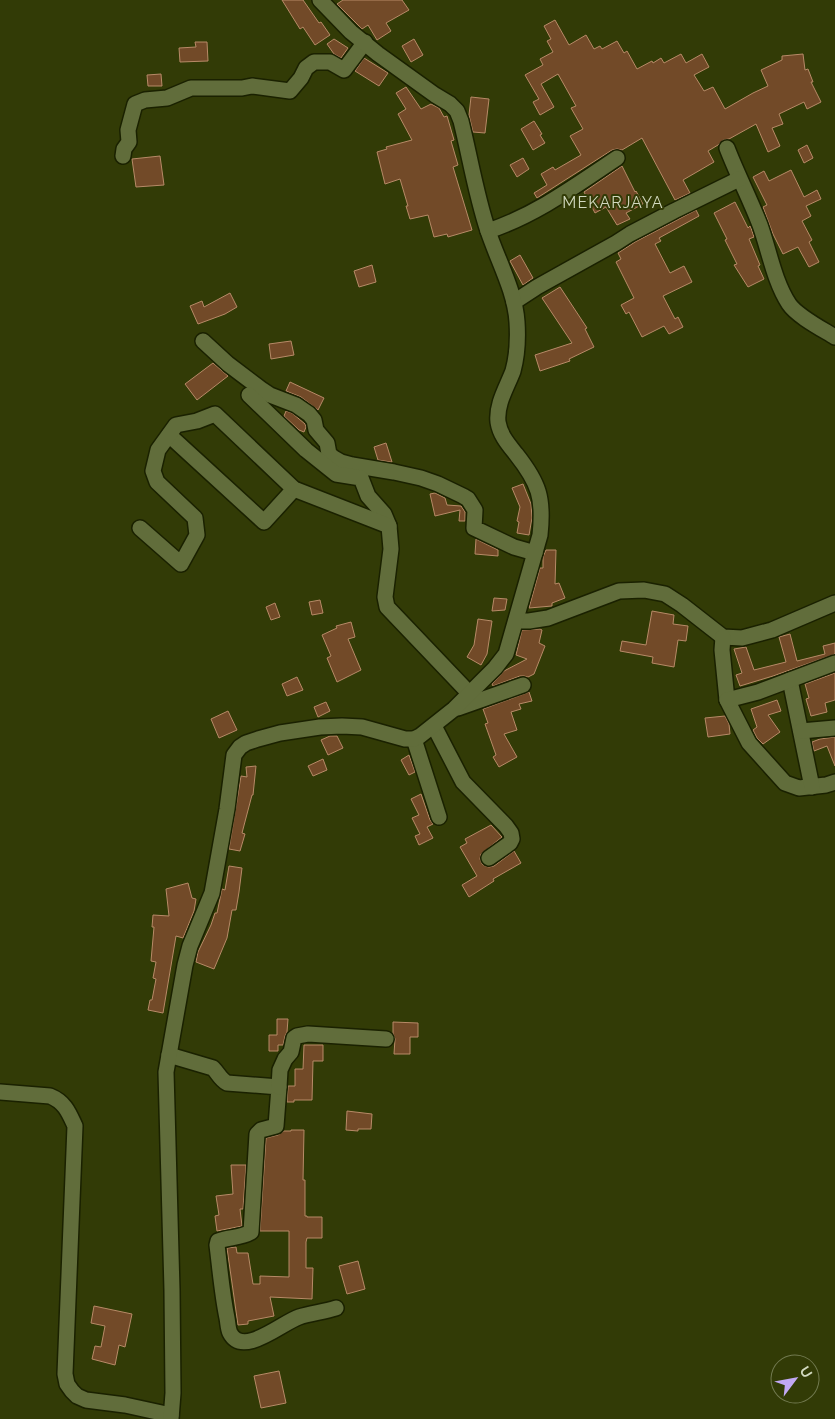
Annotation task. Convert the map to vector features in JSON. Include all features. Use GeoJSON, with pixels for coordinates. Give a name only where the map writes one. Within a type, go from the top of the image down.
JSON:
{"type":"FeatureCollection","features":[{"type":"Feature","properties":{"kind":"street"},"geometry":{"type":"LineString","coordinates":[[0,1092],[56,1098],[66,1107],[75,1126],[65,1374],[67,1384],[77,1396],[86,1400],[125,1405],[171,1417],[174,1393],[166,1072],[185,964],[190,946],[212,893],[227,809],[232,760],[236,752],[246,743],[312,728],[362,727],[405,739],[420,736],[434,726],[495,668],[506,654],[540,535],[542,516],[539,491],[530,472],[503,439],[498,422],[499,406],[513,369],[517,345],[517,322],[514,302],[488,232],[461,120],[457,111],[450,104],[364,42],[320,0]]}},
{"type":"Feature","properties":{"kind":"street"},"geometry":{"type":"LineString","coordinates":[[123,156],[124,149],[128,146],[129,142],[128,130],[135,104],[145,100],[167,98],[191,88],[242,88],[252,86],[290,92],[306,68],[314,62],[330,62],[344,70],[364,42]]}},
{"type":"Feature","properties":{"kind":"street"},"geometry":{"type":"LineString","coordinates":[[727,148],[760,225],[772,264],[789,304],[796,311],[835,337]]}},
{"type":"Feature","properties":{"kind":"street"},"geometry":{"type":"LineString","coordinates":[[488,232],[509,224],[553,201],[616,158]]}},
{"type":"Feature","properties":{"kind":"street"},"geometry":{"type":"LineString","coordinates":[[514,302],[630,234],[674,210],[739,179]]}},
{"type":"Feature","properties":{"kind":"street"},"geometry":{"type":"LineString","coordinates":[[204,341],[228,364],[261,389],[270,395],[296,405],[309,414],[314,420],[316,430],[327,443],[329,454],[334,458],[352,465],[421,478],[464,496],[475,510],[474,528],[514,547],[534,553]]}},
{"type":"Feature","properties":{"kind":"street"},"geometry":{"type":"LineString","coordinates":[[249,395],[306,450],[336,474],[361,478],[368,496],[384,514],[389,526],[392,549],[385,597],[387,607],[469,693]]}},
{"type":"Feature","properties":{"kind":"street"},"geometry":{"type":"LineString","coordinates":[[140,528],[182,564],[197,535],[195,518],[157,482],[153,471],[158,450],[176,425],[197,421],[215,414],[294,489],[389,526]]}},
{"type":"Feature","properties":{"kind":"street"},"geometry":{"type":"LineString","coordinates":[[168,435],[264,522],[294,489]]}},
{"type":"Feature","properties":{"kind":"street"},"geometry":{"type":"LineString","coordinates":[[516,621],[548,618],[619,592],[644,590],[665,594],[724,637],[742,638],[772,630],[835,602]]}},
{"type":"Feature","properties":{"kind":"street"},"geometry":{"type":"LineString","coordinates":[[724,637],[722,650],[727,700],[749,744],[785,783],[799,788],[835,782]]}},
{"type":"Feature","properties":{"kind":"street"},"geometry":{"type":"LineString","coordinates":[[727,700],[758,692],[835,663]]}},
{"type":"Feature","properties":{"kind":"street"},"geometry":{"type":"LineString","coordinates":[[790,680],[812,787]]}},
{"type":"Feature","properties":{"kind":"street"},"geometry":{"type":"LineString","coordinates":[[454,709],[523,685]]}},
{"type":"Feature","properties":{"kind":"street"},"geometry":{"type":"LineString","coordinates":[[434,726],[463,782],[511,833],[512,839],[510,842],[489,858]]}},
{"type":"Feature","properties":{"kind":"street"},"geometry":{"type":"LineString","coordinates":[[801,731],[835,728]]}},
{"type":"Feature","properties":{"kind":"street"},"geometry":{"type":"LineString","coordinates":[[414,738],[438,818]]}},
{"type":"Feature","properties":{"kind":"street"},"geometry":{"type":"LineString","coordinates":[[336,1308],[286,1322],[264,1337],[244,1342],[238,1340],[230,1333],[223,1300],[217,1245],[218,1241],[223,1239],[247,1235],[251,1232],[257,1134],[261,1130],[276,1126],[280,1070],[290,1052],[294,1038],[308,1034],[386,1039]]}},
{"type":"Feature","properties":{"kind":"street"},"geometry":{"type":"LineString","coordinates":[[169,1055],[213,1068],[227,1083],[279,1087]]}},
{"type":"Feature","properties":{"kind":"building"},"geometry":{"type":"Polygon","coordinates":[[[282,0],[303,0],[330,35],[315,45],[303,27],[300,29],[282,0]]]}},
{"type":"Feature","properties":{"kind":"building"},"geometry":{"type":"Polygon","coordinates":[[[343,0],[402,0],[409,10],[386,23],[391,31],[377,40],[368,25],[362,29],[337,4],[343,0]]]}},
{"type":"Feature","properties":{"kind":"building"},"geometry":{"type":"Polygon","coordinates":[[[555,20],[569,45],[586,35],[594,49],[600,46],[602,49],[617,41],[624,53],[627,51],[637,69],[661,58],[664,63],[681,54],[686,63],[702,54],[709,67],[694,75],[704,91],[713,87],[725,109],[768,86],[761,70],[782,60],[782,56],[803,54],[805,70],[808,69],[813,82],[811,82],[821,102],[807,109],[804,102],[779,114],[783,124],[772,128],[780,146],[768,152],[756,124],[729,139],[723,140],[708,151],[714,162],[683,180],[690,193],[675,200],[642,138],[622,150],[612,150],[537,198],[534,193],[547,185],[541,174],[553,167],[555,170],[581,155],[570,136],[583,129],[571,108],[576,106],[558,74],[541,84],[554,107],[540,115],[533,102],[539,99],[525,75],[543,65],[540,59],[553,52],[547,41],[551,39],[544,26],[555,20]]]}},
{"type":"Feature","properties":{"kind":"building"},"geometry":{"type":"Polygon","coordinates":[[[334,39],[348,48],[341,58],[334,54],[327,44],[334,39]]]}},
{"type":"Feature","properties":{"kind":"building"},"geometry":{"type":"Polygon","coordinates":[[[414,39],[423,55],[411,62],[402,46],[414,39]]]}},
{"type":"Feature","properties":{"kind":"building"},"geometry":{"type":"Polygon","coordinates":[[[195,42],[207,42],[208,61],[180,62],[179,48],[196,47],[195,42]]]}},
{"type":"Feature","properties":{"kind":"building"},"geometry":{"type":"Polygon","coordinates":[[[364,58],[388,73],[379,86],[355,71],[364,58]]]}},
{"type":"Feature","properties":{"kind":"building"},"geometry":{"type":"Polygon","coordinates":[[[161,74],[162,86],[148,86],[147,75],[161,74]]]}},
{"type":"Feature","properties":{"kind":"building"},"geometry":{"type":"Polygon","coordinates":[[[406,87],[421,109],[431,104],[439,108],[444,117],[447,116],[454,140],[451,141],[458,165],[453,167],[472,230],[448,237],[447,234],[434,237],[428,215],[410,219],[400,179],[385,184],[377,152],[387,149],[386,147],[412,140],[398,114],[406,109],[396,93],[406,87]]]}},
{"type":"Feature","properties":{"kind":"building"},"geometry":{"type":"Polygon","coordinates":[[[471,97],[489,99],[485,133],[473,132],[469,115],[471,97]]]}},
{"type":"Feature","properties":{"kind":"building"},"geometry":{"type":"Polygon","coordinates":[[[534,121],[545,143],[533,150],[521,129],[534,121]]]}},
{"type":"Feature","properties":{"kind":"building"},"geometry":{"type":"Polygon","coordinates":[[[807,145],[813,158],[804,163],[798,150],[807,145]]]}},
{"type":"Feature","properties":{"kind":"building"},"geometry":{"type":"Polygon","coordinates":[[[160,156],[164,185],[136,187],[132,159],[160,156]]]}},
{"type":"Feature","properties":{"kind":"building"},"geometry":{"type":"Polygon","coordinates":[[[523,158],[529,169],[517,177],[510,165],[523,158]]]}},
{"type":"Feature","properties":{"kind":"building"},"geometry":{"type":"Polygon","coordinates":[[[622,166],[643,204],[626,213],[630,219],[617,225],[606,207],[595,213],[584,192],[622,166]]]}},
{"type":"Feature","properties":{"kind":"building"},"geometry":{"type":"Polygon","coordinates":[[[791,170],[804,197],[817,190],[821,199],[806,206],[811,216],[802,221],[812,240],[809,242],[819,262],[809,267],[798,247],[783,254],[763,207],[767,205],[753,177],[764,171],[769,181],[791,170]]]}},
{"type":"Feature","properties":{"kind":"building"},"geometry":{"type":"Polygon","coordinates":[[[735,202],[748,228],[750,226],[751,228],[754,237],[749,239],[764,279],[748,287],[734,265],[737,264],[714,213],[735,202]]]}},
{"type":"Feature","properties":{"kind":"building"},"geometry":{"type":"Polygon","coordinates":[[[696,210],[699,216],[659,238],[661,241],[655,244],[670,273],[684,266],[692,282],[663,296],[675,319],[678,317],[683,327],[669,334],[664,326],[642,337],[629,312],[626,314],[621,305],[634,298],[616,262],[621,259],[618,253],[696,210]]]}},
{"type":"Feature","properties":{"kind":"building"},"geometry":{"type":"Polygon","coordinates":[[[520,255],[533,278],[523,285],[510,261],[520,255]]]}},
{"type":"Feature","properties":{"kind":"building"},"geometry":{"type":"Polygon","coordinates":[[[372,265],[376,282],[359,287],[354,271],[372,265]]]}},
{"type":"Feature","properties":{"kind":"building"},"geometry":{"type":"Polygon","coordinates":[[[560,287],[587,328],[585,329],[594,347],[569,359],[570,361],[540,371],[535,355],[572,343],[542,298],[560,287]]]}},
{"type":"Feature","properties":{"kind":"building"},"geometry":{"type":"Polygon","coordinates":[[[230,293],[237,307],[225,314],[198,324],[190,306],[202,301],[204,307],[230,293]]]}},
{"type":"Feature","properties":{"kind":"building"},"geometry":{"type":"Polygon","coordinates":[[[291,341],[294,355],[271,359],[269,344],[291,341]]]}},
{"type":"Feature","properties":{"kind":"building"},"geometry":{"type":"Polygon","coordinates":[[[213,363],[228,376],[197,400],[185,384],[213,363]]]}},
{"type":"Feature","properties":{"kind":"building"},"geometry":{"type":"Polygon","coordinates":[[[290,382],[324,398],[318,410],[301,397],[286,391],[290,382]]]}},
{"type":"Feature","properties":{"kind":"building"},"geometry":{"type":"Polygon","coordinates":[[[286,411],[292,413],[305,424],[304,432],[299,430],[284,416],[286,411]]]}},
{"type":"Feature","properties":{"kind":"building"},"geometry":{"type":"Polygon","coordinates":[[[386,443],[392,462],[378,460],[374,447],[386,443]]]}},
{"type":"Feature","properties":{"kind":"building"},"geometry":{"type":"Polygon","coordinates":[[[523,484],[531,504],[532,518],[529,535],[517,533],[520,507],[512,488],[523,484]]]}},
{"type":"Feature","properties":{"kind":"building"},"geometry":{"type":"Polygon","coordinates":[[[435,493],[445,498],[447,505],[461,506],[465,512],[465,521],[459,521],[460,510],[435,516],[430,494],[435,493]]]}},
{"type":"Feature","properties":{"kind":"building"},"geometry":{"type":"Polygon","coordinates":[[[476,539],[498,550],[498,556],[475,554],[476,539]]]}},
{"type":"Feature","properties":{"kind":"building"},"geometry":{"type":"Polygon","coordinates":[[[546,550],[556,550],[555,584],[559,583],[565,598],[552,603],[552,606],[529,608],[540,568],[543,568],[543,557],[546,550]]]}},
{"type":"Feature","properties":{"kind":"building"},"geometry":{"type":"Polygon","coordinates":[[[494,598],[507,599],[505,610],[492,611],[494,598]]]}},
{"type":"Feature","properties":{"kind":"building"},"geometry":{"type":"Polygon","coordinates":[[[320,600],[323,613],[312,615],[309,602],[320,600]]]}},
{"type":"Feature","properties":{"kind":"building"},"geometry":{"type":"Polygon","coordinates":[[[275,603],[280,617],[271,620],[266,607],[275,603]]]}},
{"type":"Feature","properties":{"kind":"building"},"geometry":{"type":"Polygon","coordinates":[[[652,611],[674,615],[673,624],[688,626],[686,641],[678,640],[674,667],[652,663],[653,657],[620,651],[622,641],[646,645],[652,611]]]}},
{"type":"Feature","properties":{"kind":"building"},"geometry":{"type":"Polygon","coordinates":[[[478,619],[492,621],[487,654],[481,665],[467,657],[474,645],[478,619]]]}},
{"type":"Feature","properties":{"kind":"building"},"geometry":{"type":"Polygon","coordinates":[[[351,622],[355,637],[348,639],[361,670],[337,682],[327,658],[331,656],[322,635],[337,628],[336,626],[351,622]]]}},
{"type":"Feature","properties":{"kind":"building"},"geometry":{"type":"Polygon","coordinates":[[[522,630],[542,630],[539,643],[545,646],[534,674],[528,677],[520,676],[493,686],[492,684],[504,671],[527,659],[516,655],[522,630]]]}},
{"type":"Feature","properties":{"kind":"building"},"geometry":{"type":"Polygon","coordinates":[[[790,634],[797,661],[825,654],[823,646],[835,643],[835,654],[740,686],[736,675],[742,673],[734,649],[746,647],[754,670],[786,662],[779,637],[790,634]]]}},
{"type":"Feature","properties":{"kind":"building"},"geometry":{"type":"Polygon","coordinates":[[[835,673],[835,700],[825,703],[827,712],[811,716],[806,699],[809,698],[805,684],[835,673]]]}},
{"type":"Feature","properties":{"kind":"building"},"geometry":{"type":"Polygon","coordinates":[[[297,677],[303,690],[287,696],[282,684],[297,677]]]}},
{"type":"Feature","properties":{"kind":"building"},"geometry":{"type":"Polygon","coordinates":[[[529,692],[532,701],[519,704],[521,709],[511,712],[517,730],[504,734],[517,757],[499,767],[493,757],[496,755],[485,724],[488,723],[483,709],[529,692]]]}},
{"type":"Feature","properties":{"kind":"building"},"geometry":{"type":"Polygon","coordinates":[[[777,700],[781,711],[768,715],[780,732],[763,744],[753,730],[757,727],[751,709],[777,700]]]}},
{"type":"Feature","properties":{"kind":"building"},"geometry":{"type":"Polygon","coordinates":[[[326,702],[330,711],[318,717],[314,707],[326,702]]]}},
{"type":"Feature","properties":{"kind":"building"},"geometry":{"type":"Polygon","coordinates":[[[228,711],[237,730],[219,738],[211,719],[228,711]]]}},
{"type":"Feature","properties":{"kind":"building"},"geometry":{"type":"Polygon","coordinates":[[[725,716],[729,724],[730,734],[708,737],[705,718],[725,716]]]}},
{"type":"Feature","properties":{"kind":"building"},"geometry":{"type":"Polygon","coordinates":[[[330,736],[337,736],[343,748],[328,755],[321,740],[330,736]]]}},
{"type":"Feature","properties":{"kind":"building"},"geometry":{"type":"Polygon","coordinates":[[[835,737],[835,766],[827,746],[814,751],[812,742],[835,737]]]}},
{"type":"Feature","properties":{"kind":"building"},"geometry":{"type":"Polygon","coordinates":[[[409,755],[415,772],[409,775],[401,760],[409,755]]]}},
{"type":"Feature","properties":{"kind":"building"},"geometry":{"type":"Polygon","coordinates":[[[323,759],[327,770],[313,776],[308,766],[323,759]]]}},
{"type":"Feature","properties":{"kind":"building"},"geometry":{"type":"Polygon","coordinates":[[[256,766],[253,795],[242,833],[245,834],[240,851],[229,849],[241,776],[247,777],[246,767],[256,766]]]}},
{"type":"Feature","properties":{"kind":"building"},"geometry":{"type":"Polygon","coordinates":[[[421,794],[433,824],[427,827],[433,838],[419,845],[415,836],[420,834],[412,818],[419,815],[411,799],[421,794]]]}},
{"type":"Feature","properties":{"kind":"building"},"geometry":{"type":"Polygon","coordinates":[[[491,825],[502,837],[481,854],[482,864],[489,867],[494,866],[514,851],[521,863],[493,879],[494,881],[469,897],[462,885],[477,876],[460,847],[467,843],[465,839],[491,825]]]}},
{"type":"Feature","properties":{"kind":"building"},"geometry":{"type":"Polygon","coordinates":[[[229,866],[242,868],[239,892],[236,910],[232,910],[227,938],[214,969],[196,962],[198,952],[215,913],[217,913],[222,889],[225,890],[229,866]]]}},
{"type":"Feature","properties":{"kind":"building"},"geometry":{"type":"Polygon","coordinates":[[[188,883],[192,898],[196,899],[194,911],[183,938],[176,936],[163,1013],[148,1010],[156,979],[153,978],[156,962],[151,961],[154,927],[152,927],[153,915],[169,916],[166,889],[188,883]]]}},
{"type":"Feature","properties":{"kind":"building"},"geometry":{"type":"Polygon","coordinates":[[[277,1019],[288,1019],[287,1032],[283,1045],[278,1045],[278,1051],[269,1051],[269,1035],[277,1035],[277,1019]]]}},
{"type":"Feature","properties":{"kind":"building"},"geometry":{"type":"Polygon","coordinates":[[[393,1022],[418,1023],[418,1037],[410,1037],[410,1054],[394,1054],[393,1022]]]}},
{"type":"Feature","properties":{"kind":"building"},"geometry":{"type":"Polygon","coordinates":[[[304,1045],[323,1045],[323,1061],[313,1061],[312,1100],[287,1102],[288,1086],[295,1086],[295,1069],[303,1069],[304,1045]]]}},
{"type":"Feature","properties":{"kind":"building"},"geometry":{"type":"Polygon","coordinates":[[[347,1111],[372,1114],[371,1129],[346,1130],[347,1111]]]}},
{"type":"Feature","properties":{"kind":"building"},"geometry":{"type":"Polygon","coordinates":[[[291,1130],[304,1130],[303,1180],[305,1180],[305,1216],[322,1217],[322,1238],[307,1238],[306,1242],[306,1268],[313,1268],[312,1299],[270,1297],[274,1316],[238,1325],[227,1248],[236,1247],[237,1253],[248,1253],[253,1284],[260,1284],[260,1276],[289,1277],[289,1231],[260,1231],[266,1138],[291,1130]]]}},
{"type":"Feature","properties":{"kind":"building"},"geometry":{"type":"Polygon","coordinates":[[[231,1165],[246,1165],[243,1209],[240,1209],[242,1226],[217,1231],[215,1216],[219,1215],[216,1196],[233,1194],[231,1165]]]}},
{"type":"Feature","properties":{"kind":"building"},"geometry":{"type":"Polygon","coordinates":[[[358,1261],[365,1289],[347,1294],[339,1266],[358,1261]]]}},
{"type":"Feature","properties":{"kind":"building"},"geometry":{"type":"Polygon","coordinates":[[[94,1306],[132,1314],[125,1347],[119,1345],[115,1365],[92,1359],[95,1346],[101,1347],[105,1326],[91,1323],[94,1306]]]}},
{"type":"Feature","properties":{"kind":"building"},"geometry":{"type":"Polygon","coordinates":[[[279,1371],[286,1403],[261,1408],[254,1376],[279,1371]]]}},
{"type":"Feature","properties":{"kind":"district","name":"MEKARJAYA"},"geometry":{"type":"Point","coordinates":[613,202]}}]}
